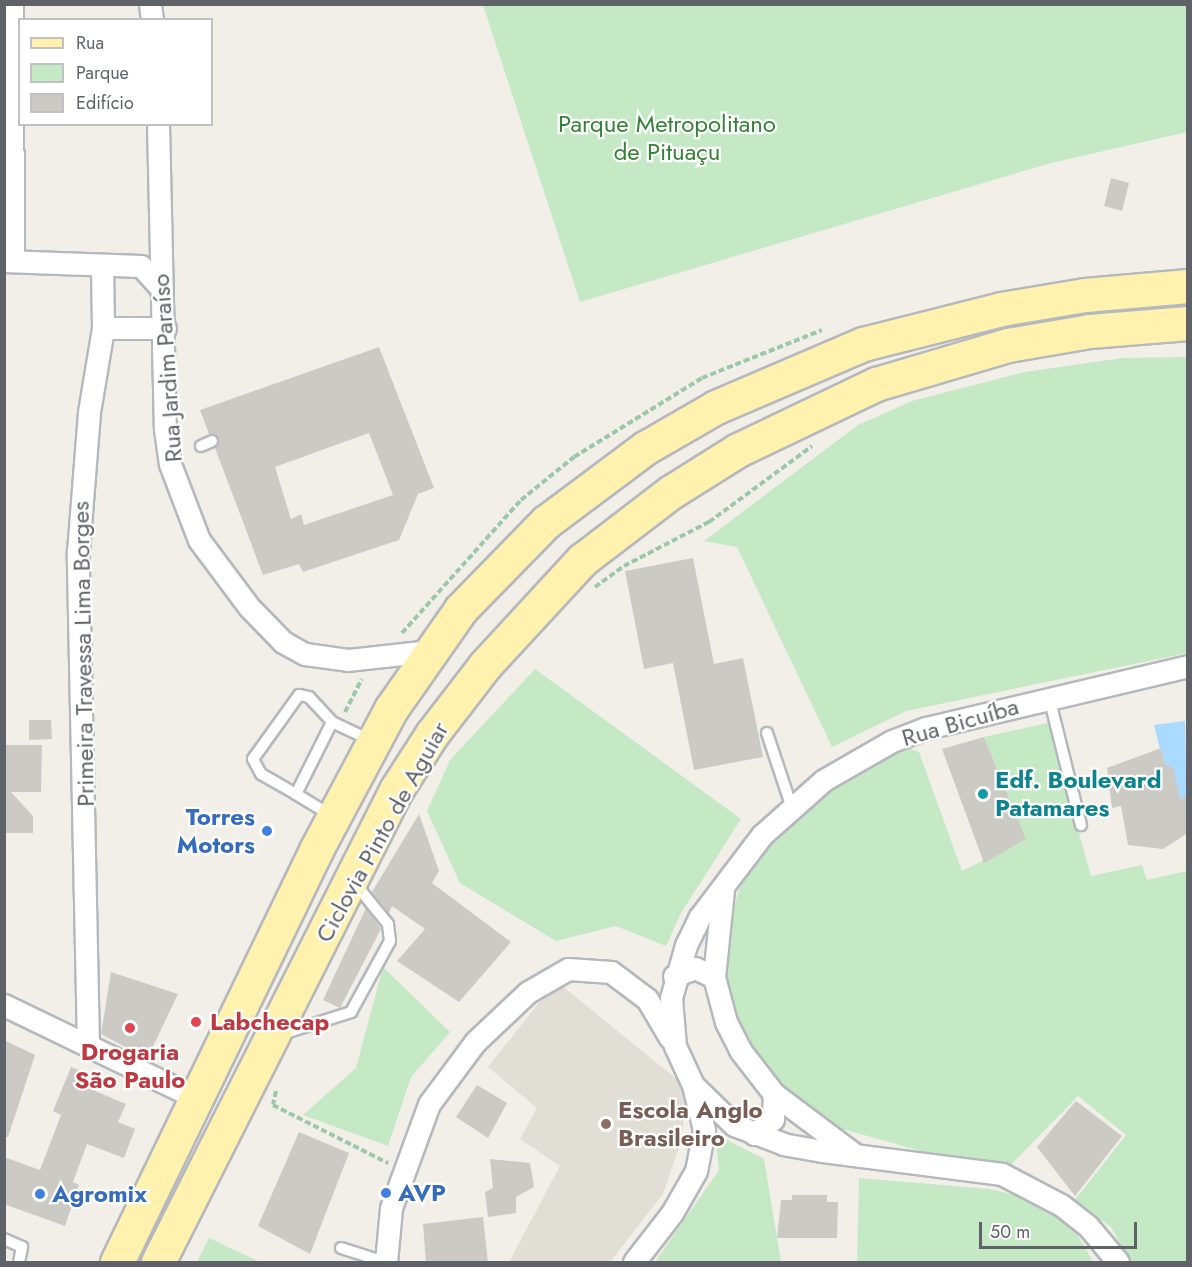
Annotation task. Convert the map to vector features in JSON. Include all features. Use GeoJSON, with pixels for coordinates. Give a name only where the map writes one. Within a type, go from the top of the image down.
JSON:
{"type":"FeatureCollection","features":[{"type":"Feature","properties":{"kind":"main road"},"geometry":{"type":"LineString","coordinates":[[117,1263],[333,817],[373,741],[429,651],[460,609],[546,522],[645,448],[716,407],[863,344],[934,324],[1085,295],[1188,286]]}},
{"type":"Feature","properties":{"kind":"main road"},"geometry":{"type":"LineString","coordinates":[[158,1263],[350,877],[426,744],[486,664],[562,579],[671,492],[803,416],[942,362],[1090,331],[1188,323]]}},
{"type":"Feature","properties":{"kind":"street"},"geometry":{"type":"LineString","coordinates":[[12,4],[9,261],[141,266],[160,287]]}},
{"type":"Feature","properties":{"kind":"street","name":"Rua Jardim Paraíso"},"geometry":{"type":"LineString","coordinates":[[158,126],[160,287],[165,328],[164,394],[170,464],[199,540],[249,607],[283,642],[318,657],[374,659],[429,651]]}},
{"type":"Feature","properties":{"kind":"street","name":"Primeira Travessa Lima Borges"},"geometry":{"type":"LineString","coordinates":[[88,1045],[78,552],[89,412],[104,328],[102,265]]}},
{"type":"Feature","properties":{"kind":"street"},"geometry":{"type":"LineString","coordinates":[[104,328],[165,328]]}},
{"type":"Feature","properties":{"kind":"street","name":"Rua Bicuíba"},"geometry":{"type":"LineString","coordinates":[[1118,1263],[1088,1226],[1034,1187],[1002,1174],[953,1165],[859,1156],[754,1134],[734,1125],[693,1085],[675,1046],[670,998],[674,976],[699,918],[725,883],[791,805],[892,741],[1049,697],[1183,669]]}},
{"type":"Feature","properties":{"kind":"street","name":"Rua Bicuíba"},"geometry":{"type":"LineString","coordinates":[[725,883],[717,922],[714,976],[726,1022],[740,1050],[774,1094],[859,1156]]}},
{"type":"Feature","properties":{"kind":"street"},"geometry":{"type":"LineString","coordinates":[[385,1263],[391,1208],[402,1170],[429,1104],[447,1075],[504,1013],[550,975],[587,967],[630,983],[647,999],[675,1046]]}},
{"type":"Feature","properties":{"kind":"street"},"geometry":{"type":"LineString","coordinates":[[674,976],[695,968],[714,976]]}},
{"type":"Feature","properties":{"kind":"street"},"geometry":{"type":"LineString","coordinates":[[4,1005],[196,1098]]}},
{"type":"Feature","properties":{"kind":"street"},"geometry":{"type":"LineString","coordinates":[[634,1263],[672,1213],[696,1171],[704,1130],[693,1085]]}},
{"type":"Feature","properties":{"kind":"street"},"geometry":{"type":"LineString","coordinates":[[754,1134],[773,1119],[774,1094]]}},
{"type":"Feature","properties":{"kind":"lane"},"geometry":{"type":"LineString","coordinates":[[201,446],[212,441]]}},
{"type":"Feature","properties":{"kind":"lane"},"geometry":{"type":"LineString","coordinates":[[333,817],[261,774],[253,759],[299,695],[309,697],[332,722],[373,741]]}},
{"type":"Feature","properties":{"kind":"lane"},"geometry":{"type":"LineString","coordinates":[[1049,697],[1081,825]]}},
{"type":"Feature","properties":{"kind":"lane"},"geometry":{"type":"LineString","coordinates":[[296,794],[332,722]]}},
{"type":"Feature","properties":{"kind":"lane"},"geometry":{"type":"LineString","coordinates":[[767,733],[791,805]]}},
{"type":"Feature","properties":{"kind":"lane"},"geometry":{"type":"LineString","coordinates":[[270,1037],[351,1012],[385,951],[391,936],[388,924],[350,877]]}},
{"type":"Feature","properties":{"kind":"lane"},"geometry":{"type":"LineString","coordinates":[[4,1239],[22,1247],[20,1263]]}},
{"type":"Feature","properties":{"kind":"lane"},"geometry":{"type":"LineString","coordinates":[[341,1248],[385,1263]]}},
{"type":"Feature","properties":{"kind":"path"},"geometry":{"type":"LineString","coordinates":[[588,592],[624,566],[709,522],[819,442]]}},
{"type":"Feature","properties":{"kind":"path"},"geometry":{"type":"LineString","coordinates":[[277,1085],[273,1105],[402,1170]]}},
{"type":"Feature","properties":{"kind":"shaded area","name":"Escola Anglo Brasileiro"},"geometry":{"type":"Polygon","coordinates":[[[556,981],[689,1089],[680,1144],[663,1194],[610,1262],[509,1262],[560,1166],[520,1139],[537,1108],[488,1067],[556,981]]]}},
{"type":"Feature","properties":{"kind":"green space","name":"Parque Metropolitano de Pituaçu"},"geometry":{"type":"Polygon","coordinates":[[[483,5],[1187,5],[1187,132],[1051,163],[580,302],[483,5]]]}},
{"type":"Feature","properties":{"kind":"green space"},"geometry":{"type":"Polygon","coordinates":[[[1187,357],[1187,653],[906,711],[832,747],[737,547],[704,541],[858,425],[912,401],[1025,372],[1122,358],[1187,357]]]}},
{"type":"Feature","properties":{"kind":"green space"},"geometry":{"type":"Polygon","coordinates":[[[535,669],[741,819],[681,913],[666,946],[616,926],[556,941],[460,883],[427,811],[450,760],[535,669]]]}},
{"type":"Feature","properties":{"kind":"green space"},"geometry":{"type":"Polygon","coordinates":[[[1048,723],[1091,876],[1142,865],[1147,880],[1187,871],[1187,1262],[1130,1262],[1111,1227],[1074,1201],[1126,1135],[1078,1096],[1002,1174],[818,1122],[772,1084],[739,1041],[724,991],[725,934],[740,887],[777,809],[891,741],[919,752],[962,871],[1026,839],[984,737],[1048,723]]]}},
{"type":"Feature","properties":{"kind":"green space"},"geometry":{"type":"Polygon","coordinates":[[[383,967],[450,1032],[411,1077],[388,1146],[303,1115],[356,1068],[383,967]]]}},
{"type":"Feature","properties":{"kind":"green space"},"geometry":{"type":"Polygon","coordinates":[[[715,1134],[764,1159],[781,1262],[655,1262],[719,1170],[715,1134]]]}},
{"type":"Feature","properties":{"kind":"green space"},"geometry":{"type":"Polygon","coordinates":[[[859,1178],[989,1189],[1061,1205],[1093,1262],[857,1262],[859,1178]]]}},
{"type":"Feature","properties":{"kind":"green space"},"geometry":{"type":"Polygon","coordinates":[[[209,1238],[260,1262],[197,1262],[209,1238]]]}},
{"type":"Feature","properties":{"kind":"water"},"geometry":{"type":"Polygon","coordinates":[[[1185,721],[1187,813],[1176,814],[1154,725],[1185,721]]]}},
{"type":"Feature","properties":{"kind":"building"},"geometry":{"type":"Polygon","coordinates":[[[1111,178],[1129,183],[1122,211],[1104,206],[1111,178]]]}},
{"type":"Feature","properties":{"kind":"building"},"geometry":{"type":"Polygon","coordinates":[[[379,347],[434,488],[418,494],[399,540],[303,572],[299,564],[263,575],[215,448],[219,438],[209,434],[200,410],[379,347]],[[369,433],[275,467],[291,519],[301,514],[304,525],[393,495],[369,433]]]}},
{"type":"Feature","properties":{"kind":"building"},"geometry":{"type":"Polygon","coordinates":[[[693,558],[714,664],[743,658],[763,757],[694,770],[673,663],[644,669],[625,571],[693,558]]]}},
{"type":"Feature","properties":{"kind":"building"},"geometry":{"type":"Polygon","coordinates":[[[29,720],[51,720],[52,739],[29,740],[29,720]]]}},
{"type":"Feature","properties":{"kind":"building","name":"Edf. Boulevard Patamares"},"geometry":{"type":"Polygon","coordinates":[[[984,737],[1026,839],[984,863],[942,749],[984,737]]]}},
{"type":"Feature","properties":{"kind":"building"},"geometry":{"type":"Polygon","coordinates":[[[4,745],[42,745],[41,792],[11,792],[33,816],[33,833],[4,833],[4,745]]]}},
{"type":"Feature","properties":{"kind":"building"},"geometry":{"type":"Polygon","coordinates":[[[1161,748],[1165,765],[1173,767],[1180,799],[1188,795],[1188,833],[1163,849],[1128,845],[1121,806],[1112,808],[1107,768],[1161,748]]]}},
{"type":"Feature","properties":{"kind":"building"},"geometry":{"type":"Polygon","coordinates":[[[419,814],[439,871],[432,883],[511,942],[459,1002],[397,961],[425,929],[392,906],[389,913],[372,892],[419,814]]]}},
{"type":"Feature","properties":{"kind":"building"},"geometry":{"type":"Polygon","coordinates":[[[366,908],[381,929],[340,1008],[323,1000],[366,908]]]}},
{"type":"Feature","properties":{"kind":"building"},"geometry":{"type":"Polygon","coordinates":[[[111,972],[178,994],[147,1059],[101,1034],[111,972]]]}},
{"type":"Feature","properties":{"kind":"building"},"geometry":{"type":"Polygon","coordinates":[[[4,1040],[35,1055],[8,1137],[4,1137],[4,1040]]]}},
{"type":"Feature","properties":{"kind":"building"},"geometry":{"type":"Polygon","coordinates":[[[71,1067],[99,1078],[95,1091],[126,1104],[118,1122],[135,1129],[124,1158],[87,1144],[73,1182],[79,1185],[65,1226],[4,1204],[4,1157],[40,1170],[61,1115],[53,1111],[71,1067]]]}},
{"type":"Feature","properties":{"kind":"building"},"geometry":{"type":"Polygon","coordinates":[[[477,1085],[507,1103],[488,1138],[456,1117],[477,1085]]]}},
{"type":"Feature","properties":{"kind":"building"},"geometry":{"type":"Polygon","coordinates":[[[1076,1101],[1122,1136],[1075,1196],[1037,1147],[1076,1101]]]}},
{"type":"Feature","properties":{"kind":"building"},"geometry":{"type":"Polygon","coordinates":[[[299,1132],[349,1153],[310,1254],[258,1226],[299,1132]]]}},
{"type":"Feature","properties":{"kind":"building"},"geometry":{"type":"Polygon","coordinates":[[[490,1159],[530,1163],[534,1187],[516,1197],[516,1213],[488,1217],[485,1192],[493,1188],[490,1159]]]}},
{"type":"Feature","properties":{"kind":"building"},"geometry":{"type":"Polygon","coordinates":[[[792,1195],[827,1195],[827,1202],[838,1202],[837,1238],[777,1238],[781,1200],[792,1200],[792,1195]]]}},
{"type":"Feature","properties":{"kind":"building"},"geometry":{"type":"Polygon","coordinates":[[[483,1217],[488,1263],[426,1263],[423,1224],[483,1217]]]}},
{"type":"Feature","properties":{"kind":"place","name":"Edf. Boulevard Patamares"},"geometry":{"type":"Point","coordinates":[983,794]}},
{"type":"Feature","properties":{"kind":"place","name":"Torres Motors"},"geometry":{"type":"Point","coordinates":[267,831]}},
{"type":"Feature","properties":{"kind":"place","name":"Labchecap"},"geometry":{"type":"Point","coordinates":[196,1022]}},
{"type":"Feature","properties":{"kind":"place","name":"Drogaria São Paulo"},"geometry":{"type":"Point","coordinates":[130,1028]}},
{"type":"Feature","properties":{"kind":"place","name":"Escola Anglo Brasileiro"},"geometry":{"type":"Point","coordinates":[606,1124]}},
{"type":"Feature","properties":{"kind":"place","name":"AVP"},"geometry":{"type":"Point","coordinates":[386,1193]}},
{"type":"Feature","properties":{"kind":"place","name":"Agromix"},"geometry":{"type":"Point","coordinates":[40,1194]}}]}
